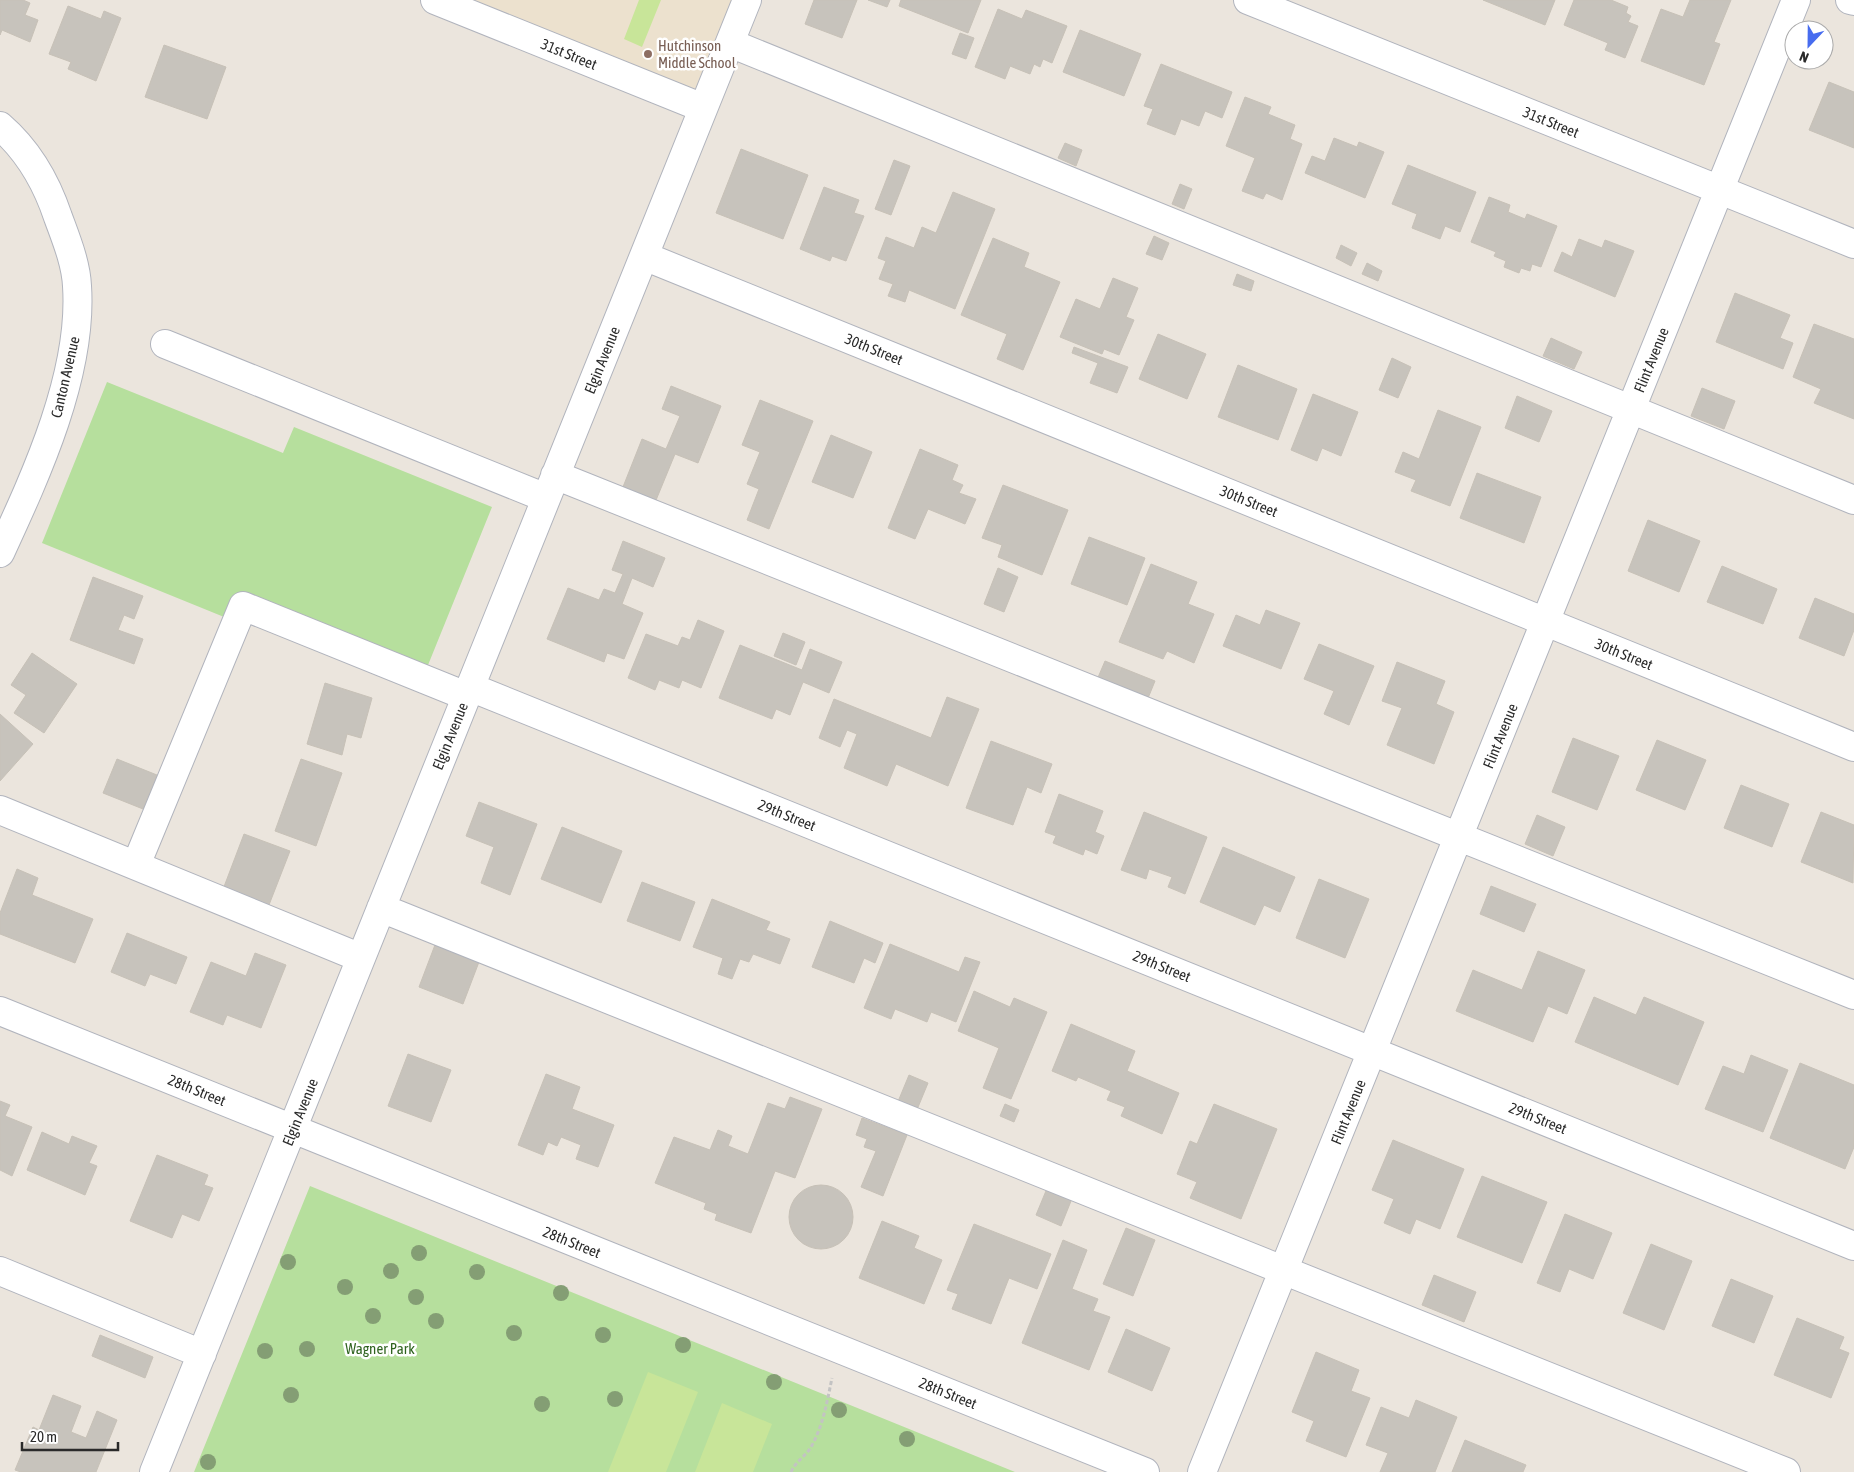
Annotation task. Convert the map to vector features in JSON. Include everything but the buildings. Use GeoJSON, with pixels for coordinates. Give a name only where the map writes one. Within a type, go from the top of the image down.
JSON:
{"type":"FeatureCollection","features":[{"type":"Feature","properties":{"kind":"street","name":"31st Street"},"geometry":{"type":"LineString","coordinates":[[435,0],[703,108]]}},
{"type":"Feature","properties":{"kind":"street","name":"Elgin Avenue"},"geometry":{"type":"LineString","coordinates":[[154,1472],[747,0]]}},
{"type":"Feature","properties":{"kind":"street","name":"31st Street"},"geometry":{"type":"LineString","coordinates":[[1248,0],[1854,244]]}},
{"type":"Feature","properties":{"kind":"street","name":"Flint Avenue"},"geometry":{"type":"LineString","coordinates":[[1202,1472],[1796,0]]}},
{"type":"Feature","properties":{"kind":"street"},"geometry":{"type":"LineString","coordinates":[[1850,0],[1854,2]]}},
{"type":"Feature","properties":{"kind":"street"},"geometry":{"type":"LineString","coordinates":[[730,43],[1630,411],[1854,500]]}},
{"type":"Feature","properties":{"kind":"street","name":"Canton Avenue"},"geometry":{"type":"LineString","coordinates":[[0,553],[60,408],[76,342],[78,285],[67,242],[53,201],[37,168],[10,134]]}},
{"type":"Feature","properties":{"kind":"street","name":"30th Street"},"geometry":{"type":"LineString","coordinates":[[644,256],[1854,747]]}},
{"type":"Feature","properties":{"kind":"street"},"geometry":{"type":"LineString","coordinates":[[165,344],[551,487],[1459,839],[1854,995]]}},
{"type":"Feature","properties":{"kind":"street","name":"29th Street"},"geometry":{"type":"LineString","coordinates":[[136,866],[243,606],[468,692],[1373,1051],[1854,1246]]}},
{"type":"Feature","properties":{"kind":"street"},"geometry":{"type":"LineString","coordinates":[[0,810],[361,958]]}},
{"type":"Feature","properties":{"kind":"street"},"geometry":{"type":"LineString","coordinates":[[382,908],[1283,1272],[1786,1472]]}},
{"type":"Feature","properties":{"kind":"street","name":"28th Street"},"geometry":{"type":"LineString","coordinates":[[0,1011],[1145,1472]]}},
{"type":"Feature","properties":{"kind":"street"},"geometry":{"type":"LineString","coordinates":[[0,1271],[202,1354]]}},
{"type":"Feature","properties":{"kind":"path"},"geometry":{"type":"LineString","coordinates":[[791,1472],[795,1462],[810,1449],[826,1410],[838,1348]]}},
{"type":"Feature","properties":{"kind":"shaded area","name":"Hutchinson Middle School"},"geometry":{"type":"Polygon","coordinates":[[[435,0],[748,0],[703,108],[435,0]]]}},
{"type":"Feature","properties":{"kind":"green space"},"geometry":{"type":"Polygon","coordinates":[[[639,0],[661,0],[642,47],[624,39],[639,0]]]}},
{"type":"Feature","properties":{"kind":"green space"},"geometry":{"type":"Polygon","coordinates":[[[107,382],[283,453],[294,427],[492,507],[426,670],[239,594],[229,619],[42,543],[107,382]]]}},
{"type":"Feature","properties":{"kind":"green space","name":"Wagner Park"},"geometry":{"type":"Polygon","coordinates":[[[310,1186],[1015,1472],[194,1472],[310,1186]]]}},
{"type":"Feature","properties":{"kind":"green space"},"geometry":{"type":"Polygon","coordinates":[[[648,1372],[698,1392],[666,1472],[608,1472],[648,1372]]]}},
{"type":"Feature","properties":{"kind":"green space"},"geometry":{"type":"Polygon","coordinates":[[[722,1403],[772,1424],[753,1472],[695,1472],[722,1403]]]}},
{"type":"Feature","properties":{"kind":"place","name":"Hutchinson Middle School"},"geometry":{"type":"Point","coordinates":[648,54]}}]}
